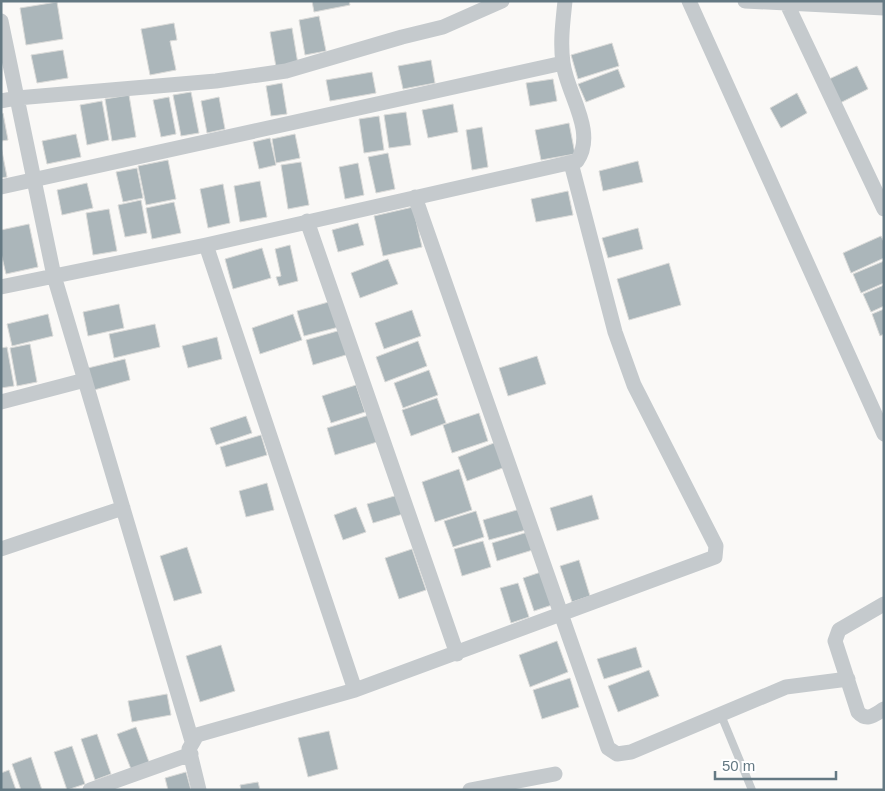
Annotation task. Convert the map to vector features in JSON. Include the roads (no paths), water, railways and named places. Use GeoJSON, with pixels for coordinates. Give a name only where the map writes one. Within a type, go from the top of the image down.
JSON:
{"type":"FeatureCollection","features":[{"type":"Feature","properties":{"kind":"street"},"geometry":{"type":"LineString","coordinates":[[1,101],[17,98],[216,81],[286,71],[402,36],[443,27],[502,1]]}},
{"type":"Feature","properties":{"kind":"street"},"geometry":{"type":"LineString","coordinates":[[1,287],[206,245],[577,162],[585,144],[583,129],[563,63],[562,27],[565,1]]}},
{"type":"Feature","properties":{"kind":"street"},"geometry":{"type":"LineString","coordinates":[[689,1],[884,434]]}},
{"type":"Feature","properties":{"kind":"street"},"geometry":{"type":"LineString","coordinates":[[745,1],[884,8]]}},
{"type":"Feature","properties":{"kind":"street"},"geometry":{"type":"LineString","coordinates":[[787,4],[884,209]]}},
{"type":"Feature","properties":{"kind":"street"},"geometry":{"type":"LineString","coordinates":[[1,21],[54,276],[191,747],[199,790]]}},
{"type":"Feature","properties":{"kind":"street"},"geometry":{"type":"LineString","coordinates":[[1,187],[563,63]]}},
{"type":"Feature","properties":{"kind":"street"},"geometry":{"type":"LineString","coordinates":[[90,790],[191,747],[197,735],[355,690],[561,616],[715,557],[717,552],[661,434],[634,385],[615,332],[571,163]]}},
{"type":"Feature","properties":{"kind":"street"},"geometry":{"type":"LineString","coordinates":[[415,197],[608,748],[618,754],[631,752],[786,687],[848,680]]}},
{"type":"Feature","properties":{"kind":"street"},"geometry":{"type":"LineString","coordinates":[[307,221],[457,654]]}},
{"type":"Feature","properties":{"kind":"street"},"geometry":{"type":"LineString","coordinates":[[206,245],[355,690]]}},
{"type":"Feature","properties":{"kind":"street"},"geometry":{"type":"LineString","coordinates":[[1,402],[85,380]]}},
{"type":"Feature","properties":{"kind":"street"},"geometry":{"type":"LineString","coordinates":[[1,549],[123,508]]}},
{"type":"Feature","properties":{"kind":"street"},"geometry":{"type":"LineString","coordinates":[[884,604],[839,630],[836,634],[836,641],[858,712],[863,717],[868,718],[884,709]]}},
{"type":"Feature","properties":{"kind":"street"},"geometry":{"type":"LineString","coordinates":[[470,790],[554,774]]}},
{"type":"Feature","properties":{"kind":"lane"},"geometry":{"type":"LineString","coordinates":[[721,715],[752,790]]}}]}
